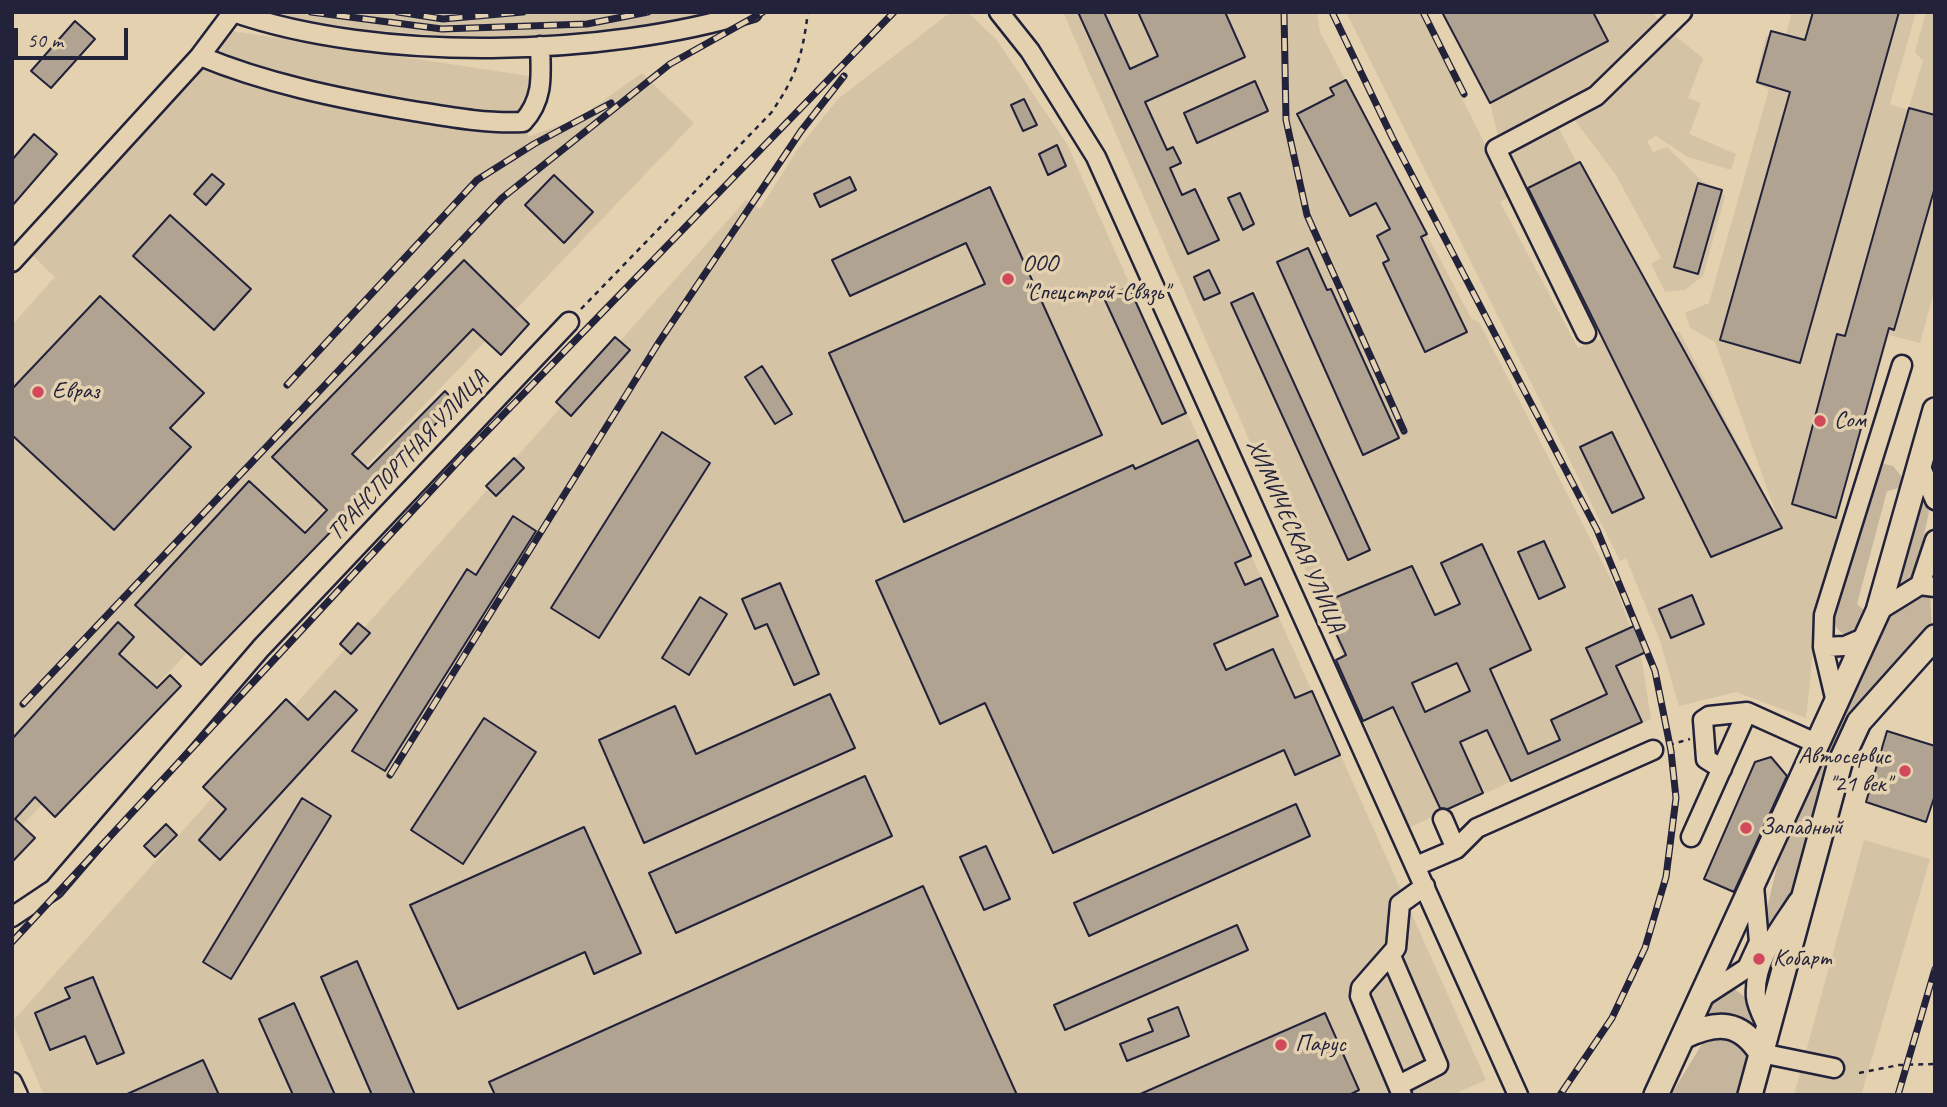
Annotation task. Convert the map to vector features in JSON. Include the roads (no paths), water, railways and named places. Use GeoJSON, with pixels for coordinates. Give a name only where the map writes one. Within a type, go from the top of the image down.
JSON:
{"type":"FeatureCollection","features":[{"type":"Feature","properties":{"kind":"main road"},"geometry":{"type":"LineString","coordinates":[[1656,1095],[1704,996],[1878,611],[1935,410]]}},
{"type":"Feature","properties":{"kind":"main road"},"geometry":{"type":"LineString","coordinates":[[1750,1095],[1840,763],[1859,722],[1935,637]]}},
{"type":"Feature","properties":{"kind":"main road"},"geometry":{"type":"LineString","coordinates":[[1685,1037],[1716,1025],[1733,1027],[1751,1038],[1761,1053]]}},
{"type":"Feature","properties":{"kind":"main road"},"geometry":{"type":"LineString","coordinates":[[1642,1095],[1670,1066]]}},
{"type":"Feature","properties":{"kind":"street"},"geometry":{"type":"LineString","coordinates":[[12,262],[200,55],[233,12],[316,35],[424,45],[540,46],[602,43],[667,33],[752,12]]}},
{"type":"Feature","properties":{"kind":"street","name":"ХИМИЧЕСКАЯ УЛИЦА"},"geometry":{"type":"LineString","coordinates":[[999,12],[1030,51],[1096,157],[1518,1095]]}},
{"type":"Feature","properties":{"kind":"street"},"geometry":{"type":"LineString","coordinates":[[1586,334],[1496,149],[1597,96],[1682,12]]}},
{"type":"Feature","properties":{"kind":"street"},"geometry":{"type":"LineString","coordinates":[[200,55],[231,68],[294,86],[405,109],[502,123],[523,122],[533,111],[542,86],[540,46]]}},
{"type":"Feature","properties":{"kind":"street","name":"ТРАНСПОРТНАЯ УЛИЦА"},"geometry":{"type":"LineString","coordinates":[[12,917],[54,889],[261,648],[569,322]]}},
{"type":"Feature","properties":{"kind":"street"},"geometry":{"type":"LineString","coordinates":[[1836,702],[1823,647],[1824,615],[1902,365]]}},
{"type":"Feature","properties":{"kind":"street"},"geometry":{"type":"LineString","coordinates":[[1920,465],[1935,499]]}},
{"type":"Feature","properties":{"kind":"street"},"geometry":{"type":"LineString","coordinates":[[1878,611],[1927,586],[1935,540]]}},
{"type":"Feature","properties":{"kind":"street"},"geometry":{"type":"LineString","coordinates":[[1823,647],[1845,646],[1866,637]]}},
{"type":"Feature","properties":{"kind":"street"},"geometry":{"type":"LineString","coordinates":[[1721,769],[1706,759],[1702,724],[1705,718],[1747,712],[1818,744]]}},
{"type":"Feature","properties":{"kind":"street"},"geometry":{"type":"LineString","coordinates":[[1691,837],[1747,712]]}},
{"type":"Feature","properties":{"kind":"street"},"geometry":{"type":"LineString","coordinates":[[1416,866],[1456,849],[1477,828],[1653,750]]}},
{"type":"Feature","properties":{"kind":"street"},"geometry":{"type":"LineString","coordinates":[[1443,819],[1456,849]]}},
{"type":"Feature","properties":{"kind":"street"},"geometry":{"type":"LineString","coordinates":[[1391,956],[1438,1065],[1400,1090],[1360,996],[1366,980],[1396,948],[1400,904],[1425,886]]}},
{"type":"Feature","properties":{"kind":"street"},"geometry":{"type":"LineString","coordinates":[[1761,1053],[1834,1068]]}},
{"type":"Feature","properties":{"kind":"street"},"geometry":{"type":"LineString","coordinates":[[12,1082],[18,1095]]}},
{"type":"Feature","properties":{"kind":"railway"},"geometry":{"type":"LineString","coordinates":[[311,12],[442,29],[587,24],[648,12]]}},
{"type":"Feature","properties":{"kind":"railway"},"geometry":{"type":"LineString","coordinates":[[398,12],[443,19],[523,12]]}},
{"type":"Feature","properties":{"kind":"railway"},"geometry":{"type":"LineString","coordinates":[[23,704],[502,198],[670,64],[763,12]]}},
{"type":"Feature","properties":{"kind":"railway"},"geometry":{"type":"LineString","coordinates":[[12,942],[465,454],[894,12]]}},
{"type":"Feature","properties":{"kind":"railway"},"geometry":{"type":"LineString","coordinates":[[1284,12],[1286,120],[1307,215],[1404,431]]}},
{"type":"Feature","properties":{"kind":"railway"},"geometry":{"type":"LineString","coordinates":[[1332,12],[1392,137],[1597,530],[1655,671],[1671,751],[1676,798],[1666,877],[1645,948],[1612,1018],[1560,1095]]}},
{"type":"Feature","properties":{"kind":"railway"},"geometry":{"type":"LineString","coordinates":[[1423,12],[1464,94]]}},
{"type":"Feature","properties":{"kind":"railway"},"geometry":{"type":"LineString","coordinates":[[390,775],[659,342],[801,131],[844,76]]}},
{"type":"Feature","properties":{"kind":"railway"},"geometry":{"type":"LineString","coordinates":[[287,385],[477,180],[534,144],[611,103]]}},
{"type":"Feature","properties":{"kind":"railway"},"geometry":{"type":"LineString","coordinates":[[1898,1095],[1935,969]]}},
{"type":"Feature","properties":{"kind":"place","name":"ООО \"Спецстрой-Связь\""},"geometry":{"type":"Point","coordinates":[1008,279]}},
{"type":"Feature","properties":{"kind":"place","name":"Евраз"},"geometry":{"type":"Point","coordinates":[38,392]}},
{"type":"Feature","properties":{"kind":"place","name":"Сом"},"geometry":{"type":"Point","coordinates":[1820,421]}},
{"type":"Feature","properties":{"kind":"place","name":"Автосервис \"21 век\""},"geometry":{"type":"Point","coordinates":[1905,771]}},
{"type":"Feature","properties":{"kind":"place","name":"Западный"},"geometry":{"type":"Point","coordinates":[1746,828]}},
{"type":"Feature","properties":{"kind":"place","name":"Кобарт"},"geometry":{"type":"Point","coordinates":[1759,959]}},
{"type":"Feature","properties":{"kind":"place","name":"Парус"},"geometry":{"type":"Point","coordinates":[1281,1045]}}]}
